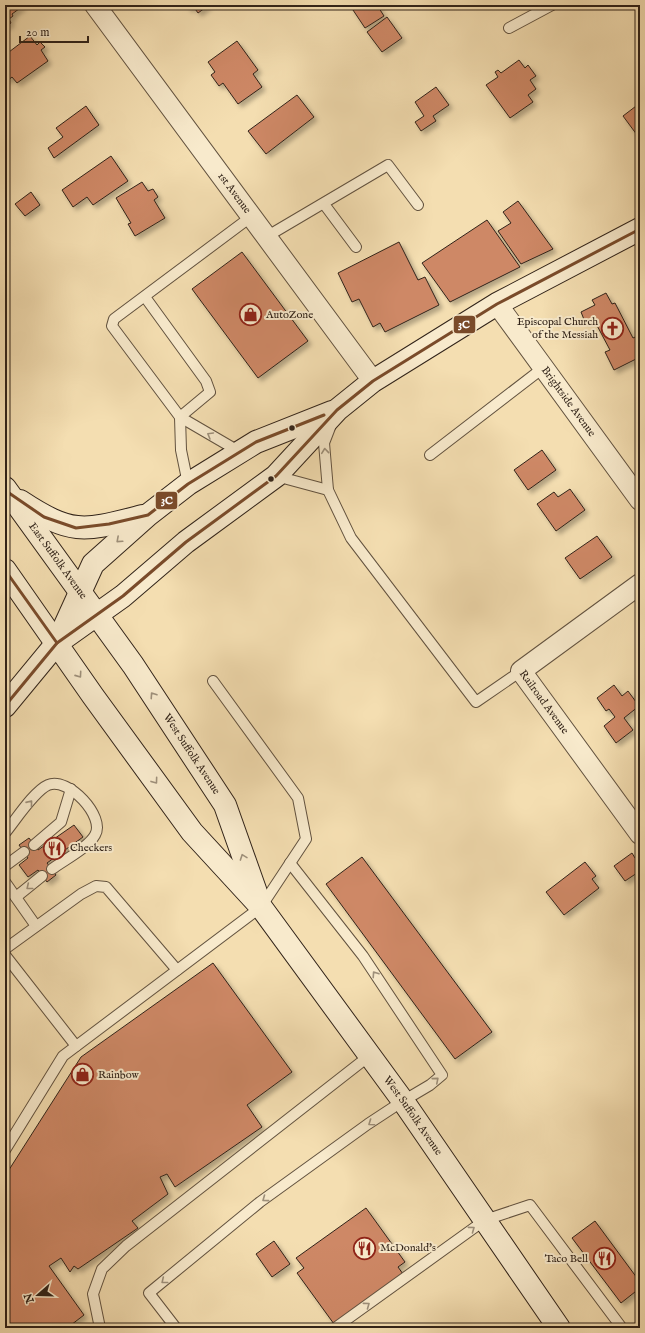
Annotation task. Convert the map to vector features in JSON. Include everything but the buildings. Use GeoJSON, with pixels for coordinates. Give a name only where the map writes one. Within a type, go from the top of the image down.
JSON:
{"type":"FeatureCollection","features":[{"type":"Feature","properties":{"kind":"main road"},"geometry":{"type":"LineString","coordinates":[[57,643],[123,596],[174,551],[276,476],[337,410],[374,381],[497,304],[640,228]]}},
{"type":"Feature","properties":{"kind":"main road"},"geometry":{"type":"LineString","coordinates":[[5,706],[57,643],[93,564],[148,514],[188,484],[256,442],[337,410]]}},
{"type":"Feature","properties":{"kind":"main road"},"geometry":{"type":"LineString","coordinates":[[7,491],[44,517],[76,528],[104,526],[148,514]]}},
{"type":"Feature","properties":{"kind":"main road","name":"East Suffolk Avenue"},"geometry":{"type":"LineString","coordinates":[[7,491],[97,615]]}},
{"type":"Feature","properties":{"kind":"main road"},"geometry":{"type":"LineString","coordinates":[[5,570],[57,643]]}},
{"type":"Feature","properties":{"kind":"main road","name":"West Suffolk Avenue"},"geometry":{"type":"LineString","coordinates":[[97,615],[133,665],[224,805],[261,906]]}},
{"type":"Feature","properties":{"kind":"main road","name":"West Suffolk Avenue"},"geometry":{"type":"LineString","coordinates":[[57,643],[192,832],[261,906],[403,1101],[559,1328]]}},
{"type":"Feature","properties":{"kind":"street","name":"1st Avenue"},"geometry":{"type":"LineString","coordinates":[[95,5],[374,381]]}},
{"type":"Feature","properties":{"kind":"street","name":"Brightside Avenue"},"geometry":{"type":"LineString","coordinates":[[497,304],[640,500]]}},
{"type":"Feature","properties":{"kind":"street","name":"Railroad Avenue"},"geometry":{"type":"LineString","coordinates":[[640,584],[521,671],[640,834]]}},
{"type":"Feature","properties":{"kind":"lane"},"geometry":{"type":"LineString","coordinates":[[509,28],[552,5]]}},
{"type":"Feature","properties":{"kind":"lane"},"geometry":{"type":"LineString","coordinates":[[266,236],[388,166],[418,205]]}},
{"type":"Feature","properties":{"kind":"lane"},"geometry":{"type":"LineString","coordinates":[[324,204],[356,247]]}},
{"type":"Feature","properties":{"kind":"lane"},"geometry":{"type":"LineString","coordinates":[[240,452],[180,417],[112,326],[114,319],[252,216]]}},
{"type":"Feature","properties":{"kind":"lane"},"geometry":{"type":"LineString","coordinates":[[145,297],[206,381],[210,392],[180,417]]}},
{"type":"Feature","properties":{"kind":"lane"},"geometry":{"type":"LineString","coordinates":[[430,455],[543,368]]}},
{"type":"Feature","properties":{"kind":"lane"},"geometry":{"type":"LineString","coordinates":[[337,410],[324,443],[328,490],[351,538],[476,702],[521,671]]}},
{"type":"Feature","properties":{"kind":"lane"},"geometry":{"type":"LineString","coordinates":[[180,417],[182,450],[188,484]]}},
{"type":"Feature","properties":{"kind":"lane"},"geometry":{"type":"LineString","coordinates":[[276,476],[328,490]]}},
{"type":"Feature","properties":{"kind":"lane"},"geometry":{"type":"LineString","coordinates":[[5,1150],[63,1056],[261,906],[306,839],[298,798],[213,681]]}},
{"type":"Feature","properties":{"kind":"lane"},"geometry":{"type":"LineString","coordinates":[[5,833],[38,793],[48,785],[60,784],[71,789],[83,800],[93,814],[98,825],[96,834],[90,842],[52,869]]}},
{"type":"Feature","properties":{"kind":"lane"},"geometry":{"type":"LineString","coordinates":[[34,845],[61,822],[71,789]]}},
{"type":"Feature","properties":{"kind":"lane"},"geometry":{"type":"LineString","coordinates":[[5,866],[24,852]]}},
{"type":"Feature","properties":{"kind":"lane"},"geometry":{"type":"LineString","coordinates":[[176,1328],[149,1293],[260,1202],[403,1101],[430,1085],[442,1075],[363,956],[290,863]]}},
{"type":"Feature","properties":{"kind":"lane"},"geometry":{"type":"LineString","coordinates":[[16,897],[42,876]]}},
{"type":"Feature","properties":{"kind":"lane"},"geometry":{"type":"LineString","coordinates":[[5,882],[36,926]]}},
{"type":"Feature","properties":{"kind":"lane"},"geometry":{"type":"LineString","coordinates":[[5,949],[81,894],[96,886],[106,887],[177,970]]}},
{"type":"Feature","properties":{"kind":"lane"},"geometry":{"type":"LineString","coordinates":[[5,954],[76,1046]]}},
{"type":"Feature","properties":{"kind":"lane"},"geometry":{"type":"LineString","coordinates":[[100,1328],[93,1294],[102,1269],[126,1246],[370,1056]]}},
{"type":"Feature","properties":{"kind":"lane"},"geometry":{"type":"LineString","coordinates":[[335,1328],[485,1220],[530,1205],[622,1328]]}},
{"type":"Feature","properties":{"kind":"transit line","name":"3C"},"geometry":{"type":"LineString","coordinates":[[5,706],[57,643],[123,596],[186,542],[276,476],[337,410],[373,381],[497,304],[640,229]]}},
{"type":"Feature","properties":{"kind":"transit line","name":"3C"},"geometry":{"type":"LineString","coordinates":[[5,488],[9,493],[44,517],[76,528],[109,524],[148,515],[188,484],[256,442],[324,415]]}},
{"type":"Feature","properties":{"kind":"transit line","name":"3C"},"geometry":{"type":"LineString","coordinates":[[5,570],[57,643]]}},
{"type":"Feature","properties":{"kind":"place","name":"AutoZone"},"geometry":{"type":"Point","coordinates":[250,315]}},
{"type":"Feature","properties":{"kind":"place","name":"Episcopal Church of the Messiah"},"geometry":{"type":"Point","coordinates":[613,328]}},
{"type":"Feature","properties":{"kind":"place","name":"Checkers"},"geometry":{"type":"Point","coordinates":[54,848]}},
{"type":"Feature","properties":{"kind":"place","name":"Rainbow"},"geometry":{"type":"Point","coordinates":[82,1075]}},
{"type":"Feature","properties":{"kind":"place","name":"McDonald's"},"geometry":{"type":"Point","coordinates":[365,1248]}},
{"type":"Feature","properties":{"kind":"place","name":"Taco Bell"},"geometry":{"type":"Point","coordinates":[604,1259]}}]}
